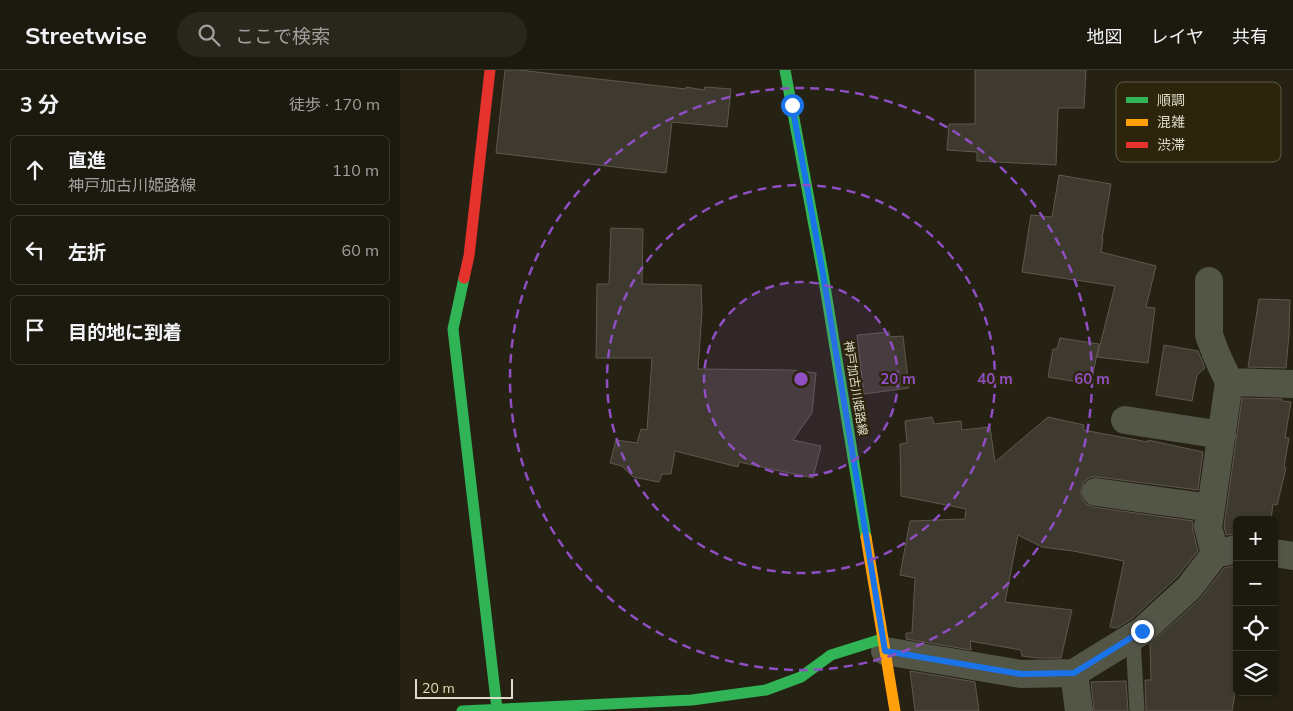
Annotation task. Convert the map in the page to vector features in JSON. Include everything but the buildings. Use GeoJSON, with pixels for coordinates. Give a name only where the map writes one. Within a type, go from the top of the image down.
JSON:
{"type":"FeatureCollection","features":[{"type":"Feature","properties":{"kind":"street"},"geometry":{"type":"LineString","coordinates":[[490,70],[469,256],[453,329],[497,709]]}},
{"type":"Feature","properties":{"kind":"street","name":"神戸加古川姫路線"},"geometry":{"type":"LineString","coordinates":[[785,70],[823,274],[895,711]]}},
{"type":"Feature","properties":{"kind":"street"},"geometry":{"type":"LineString","coordinates":[[462,711],[692,700],[766,690],[802,677],[831,655],[883,645],[1021,674],[1074,673],[1142,631],[1226,552],[1208,527],[1229,382],[1209,335],[1209,281]]}},
{"type":"Feature","properties":{"kind":"street"},"geometry":{"type":"LineString","coordinates":[[1229,382],[1293,384]]}},
{"type":"Feature","properties":{"kind":"street"},"geometry":{"type":"LineString","coordinates":[[1124,420],[1222,436]]}},
{"type":"Feature","properties":{"kind":"street"},"geometry":{"type":"LineString","coordinates":[[1096,492],[1211,508]]}},
{"type":"Feature","properties":{"kind":"street"},"geometry":{"type":"LineString","coordinates":[[1278,554],[1293,556]]}},
{"type":"Feature","properties":{"kind":"street"},"geometry":{"type":"LineString","coordinates":[[1074,673],[1079,711]]}},
{"type":"Feature","properties":{"kind":"lane"},"geometry":{"type":"LineString","coordinates":[[1133,637],[1137,711]]}},
{"type":"Feature","properties":{"kind":"traffic: fast"},"geometry":{"type":"LineString","coordinates":[[785,70],[823,274],[866,537]]}},
{"type":"Feature","properties":{"kind":"traffic: fast"},"geometry":{"type":"LineString","coordinates":[[464,278],[453,329],[497,709]]}},
{"type":"Feature","properties":{"kind":"traffic: fast"},"geometry":{"type":"LineString","coordinates":[[462,711],[692,700],[766,690],[801,677],[831,655],[882,639]]}},
{"type":"Feature","properties":{"kind":"traffic: slow"},"geometry":{"type":"LineString","coordinates":[[866,537],[895,711]]}},
{"type":"Feature","properties":{"kind":"traffic: jam"},"geometry":{"type":"LineString","coordinates":[[464,278],[469,256],[490,70]]}},
{"type":"Feature","properties":{"kind":"route"},"geometry":{"type":"LineString","coordinates":[[792,105],[823,274],[885,651],[1021,674],[1074,673],[1142,631]]}}]}
